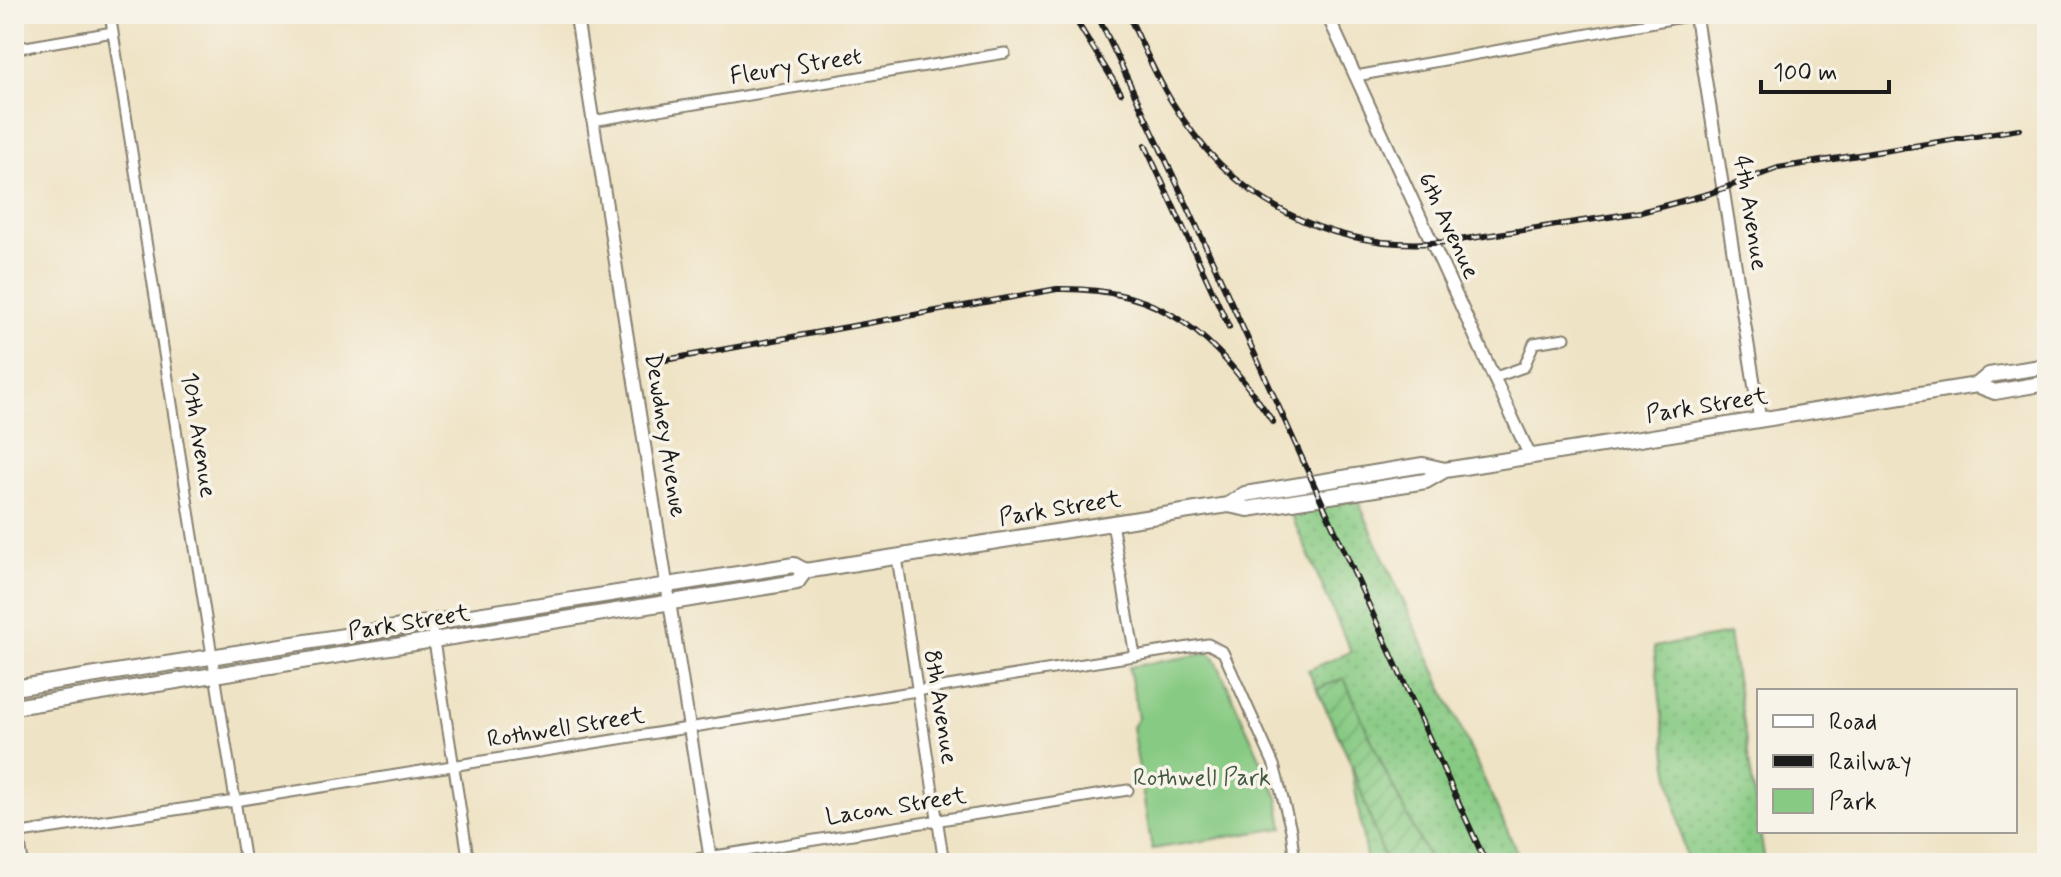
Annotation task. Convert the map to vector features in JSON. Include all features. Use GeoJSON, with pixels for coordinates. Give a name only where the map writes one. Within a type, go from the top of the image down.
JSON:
{"type":"FeatureCollection","features":[{"type":"Feature","properties":{"kind":"main road","name":"Park Street"},"geometry":{"type":"LineString","coordinates":[[1977,385],[1989,375],[2047,366]]}},
{"type":"Feature","properties":{"kind":"main road","name":"Park Street"},"geometry":{"type":"LineString","coordinates":[[14,688],[794,565],[805,571],[1228,505],[1248,509],[1426,481],[1445,470],[1977,385],[1995,392],[2047,383]]}},
{"type":"Feature","properties":{"kind":"main road","name":"Park Street"},"geometry":{"type":"LineString","coordinates":[[14,707],[797,582],[805,571]]}},
{"type":"Feature","properties":{"kind":"street","name":"10th Avenue"},"geometry":{"type":"LineString","coordinates":[[110,14],[245,863]]}},
{"type":"Feature","properties":{"kind":"street","name":"Dewdney Avenue"},"geometry":{"type":"LineString","coordinates":[[576,14],[711,860]]}},
{"type":"Feature","properties":{"kind":"street","name":"6th Avenue"},"geometry":{"type":"LineString","coordinates":[[1327,14],[1530,456]]}},
{"type":"Feature","properties":{"kind":"street"},"geometry":{"type":"LineString","coordinates":[[1356,76],[1696,14]]}},
{"type":"Feature","properties":{"kind":"street","name":"4th Avenue"},"geometry":{"type":"LineString","coordinates":[[1696,14],[1760,420]]}},
{"type":"Feature","properties":{"kind":"street"},"geometry":{"type":"LineString","coordinates":[[14,49],[113,32]]}},
{"type":"Feature","properties":{"kind":"street","name":"Fleury Street"},"geometry":{"type":"LineString","coordinates":[[592,121],[1005,53]]}},
{"type":"Feature","properties":{"kind":"street"},"geometry":{"type":"LineString","coordinates":[[1493,378],[1524,367],[1534,343],[1565,338]]}},
{"type":"Feature","properties":{"kind":"street"},"geometry":{"type":"LineString","coordinates":[[1112,523],[1135,656]]}},
{"type":"Feature","properties":{"kind":"street","name":"8th Avenue"},"geometry":{"type":"LineString","coordinates":[[897,557],[944,863]]}},
{"type":"Feature","properties":{"kind":"street"},"geometry":{"type":"LineString","coordinates":[[431,622],[469,863]]}},
{"type":"Feature","properties":{"kind":"street","name":"Rothwell Street"},"geometry":{"type":"LineString","coordinates":[[16,834],[454,767],[1208,644],[1223,652],[1274,765],[1291,830],[1295,863]]}},
{"type":"Feature","properties":{"kind":"street","name":"Lacon Street"},"geometry":{"type":"LineString","coordinates":[[671,863],[711,860],[1128,790]]}},
{"type":"Feature","properties":{"kind":"street"},"geometry":{"type":"LineString","coordinates":[[14,802],[16,834],[23,863]]}},
{"type":"Feature","properties":{"kind":"green space"},"geometry":{"type":"Polygon","coordinates":[[[1358,501],[1522,863],[1367,863],[1351,763],[1308,670],[1351,652],[1289,510],[1358,501]]]}},
{"type":"Feature","properties":{"kind":"green space"},"geometry":{"type":"Polygon","coordinates":[[[1729,634],[1757,812],[1757,833],[1760,833],[1765,863],[1687,863],[1668,765],[1654,647],[1729,634]]]}},
{"type":"Feature","properties":{"kind":"green space","name":"Rothwell Park"},"geometry":{"type":"Polygon","coordinates":[[[1209,653],[1215,658],[1278,798],[1283,828],[1152,849],[1132,727],[1138,718],[1129,667],[1209,653]]]}},
{"type":"Feature","properties":{"kind":"green space"},"geometry":{"type":"Polygon","coordinates":[[[1344,678],[1429,859],[1417,863],[1386,863],[1351,763],[1317,689],[1344,678]]]}},
{"type":"Feature","properties":{"kind":"railway"},"geometry":{"type":"LineString","coordinates":[[1072,14],[1121,93]]}},
{"type":"Feature","properties":{"kind":"railway"},"geometry":{"type":"LineString","coordinates":[[1097,14],[1486,863]]}},
{"type":"Feature","properties":{"kind":"railway"},"geometry":{"type":"LineString","coordinates":[[1128,14],[1172,102],[1196,137],[1224,168],[1254,193],[1288,214],[1324,229],[1363,239],[1403,243],[1446,242],[1641,212],[1708,194],[1778,168],[2019,129]]}},
{"type":"Feature","properties":{"kind":"railway"},"geometry":{"type":"LineString","coordinates":[[1145,145],[1229,327]]}},
{"type":"Feature","properties":{"kind":"railway"},"geometry":{"type":"LineString","coordinates":[[654,362],[1057,289],[1095,291],[1129,297],[1158,308],[1184,323],[1230,365],[1273,422]]}}]}
